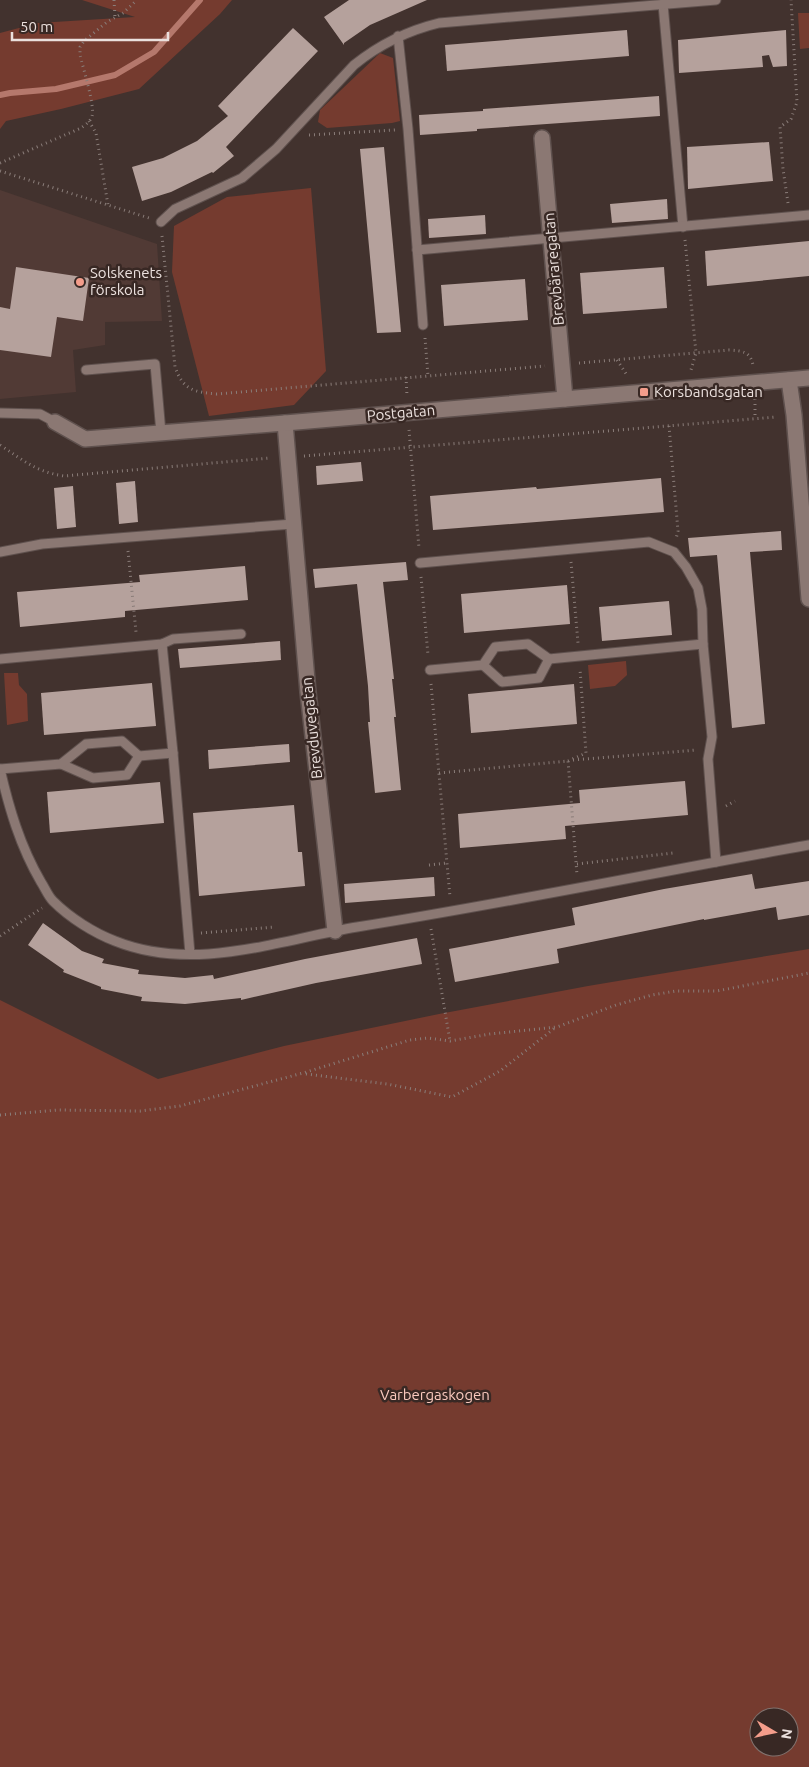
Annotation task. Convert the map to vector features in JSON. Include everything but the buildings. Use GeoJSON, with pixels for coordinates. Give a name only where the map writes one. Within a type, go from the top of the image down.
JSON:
{"type":"FeatureCollection","features":[{"type":"Feature","properties":{"kind":"street","name":"Brevbäraregatan"},"geometry":{"type":"LineString","coordinates":[[542,138],[565,399]]}},
{"type":"Feature","properties":{"kind":"street","name":"Postgatan"},"geometry":{"type":"LineString","coordinates":[[55,422],[85,439],[285,424],[809,378]]}},
{"type":"Feature","properties":{"kind":"street"},"geometry":{"type":"LineString","coordinates":[[789,380],[805,514],[809,599]]}},
{"type":"Feature","properties":{"kind":"street","name":"Brevduvegatan"},"geometry":{"type":"LineString","coordinates":[[285,424],[309,701],[335,931]]}},
{"type":"Feature","properties":{"kind":"lane"},"geometry":{"type":"LineString","coordinates":[[161,222],[175,209],[242,178],[276,149],[354,65],[383,44],[418,28],[439,24],[716,0]]}},
{"type":"Feature","properties":{"kind":"lane"},"geometry":{"type":"LineString","coordinates":[[663,4],[683,227]]}},
{"type":"Feature","properties":{"kind":"lane"},"geometry":{"type":"LineString","coordinates":[[398,36],[408,129],[424,325]]}},
{"type":"Feature","properties":{"kind":"lane"},"geometry":{"type":"LineString","coordinates":[[417,250],[809,216]]}},
{"type":"Feature","properties":{"kind":"lane"},"geometry":{"type":"LineString","coordinates":[[86,370],[155,364],[161,433]]}},
{"type":"Feature","properties":{"kind":"lane","name":"Postgatan"},"geometry":{"type":"LineString","coordinates":[[0,413],[40,414],[55,422]]}},
{"type":"Feature","properties":{"kind":"lane"},"geometry":{"type":"LineString","coordinates":[[0,552],[42,544],[293,524]]}},
{"type":"Feature","properties":{"kind":"lane"},"geometry":{"type":"LineString","coordinates":[[420,562],[649,542],[674,552],[686,566],[698,588],[702,609],[703,644],[712,737],[708,759],[716,862]]}},
{"type":"Feature","properties":{"kind":"lane"},"geometry":{"type":"LineString","coordinates":[[0,659],[162,644],[173,639],[241,634]]}},
{"type":"Feature","properties":{"kind":"lane"},"geometry":{"type":"LineString","coordinates":[[162,644],[190,954]]}},
{"type":"Feature","properties":{"kind":"lane"},"geometry":{"type":"LineString","coordinates":[[483,665],[495,647],[528,644],[548,659],[703,644]]}},
{"type":"Feature","properties":{"kind":"lane"},"geometry":{"type":"LineString","coordinates":[[430,670],[483,665],[502,682],[539,678],[548,659]]}},
{"type":"Feature","properties":{"kind":"lane"},"geometry":{"type":"LineString","coordinates":[[61,764],[86,744],[122,741],[138,756],[173,753]]}},
{"type":"Feature","properties":{"kind":"lane"},"geometry":{"type":"LineString","coordinates":[[138,756],[128,775],[93,778],[61,764],[0,769],[12,817],[30,863],[52,900],[78,921],[115,941],[154,953],[210,954],[259,949],[335,931],[578,889],[809,845]]}},
{"type":"Feature","properties":{"kind":"path"},"geometry":{"type":"LineString","coordinates":[[114,0],[114,17]]}},
{"type":"Feature","properties":{"kind":"path"},"geometry":{"type":"LineString","coordinates":[[0,163],[81,128],[92,118],[92,108],[82,65],[80,46],[137,0]]}},
{"type":"Feature","properties":{"kind":"path"},"geometry":{"type":"LineString","coordinates":[[791,0],[797,102],[791,119],[780,127],[783,168],[791,218]]}},
{"type":"Feature","properties":{"kind":"path"},"geometry":{"type":"LineString","coordinates":[[89,121],[96,133],[108,206]]}},
{"type":"Feature","properties":{"kind":"path"},"geometry":{"type":"LineString","coordinates":[[288,136],[408,129]]}},
{"type":"Feature","properties":{"kind":"path"},"geometry":{"type":"LineString","coordinates":[[0,171],[161,222],[175,367],[184,384],[199,392],[217,394],[729,350],[744,351],[749,354],[752,360],[756,418]]}},
{"type":"Feature","properties":{"kind":"path"},"geometry":{"type":"LineString","coordinates":[[683,227],[696,353],[689,376]]}},
{"type":"Feature","properties":{"kind":"path"},"geometry":{"type":"LineString","coordinates":[[424,325],[428,376]]}},
{"type":"Feature","properties":{"kind":"path"},"geometry":{"type":"LineString","coordinates":[[616,359],[630,380]]}},
{"type":"Feature","properties":{"kind":"path"},"geometry":{"type":"LineString","coordinates":[[406,377],[410,447],[451,911]]}},
{"type":"Feature","properties":{"kind":"path"},"geometry":{"type":"LineString","coordinates":[[300,456],[781,416]]}},
{"type":"Feature","properties":{"kind":"path"},"geometry":{"type":"LineString","coordinates":[[668,426],[678,531],[674,552]]}},
{"type":"Feature","properties":{"kind":"path"},"geometry":{"type":"LineString","coordinates":[[0,445],[37,469],[48,474],[64,476],[274,458]]}},
{"type":"Feature","properties":{"kind":"path"},"geometry":{"type":"LineString","coordinates":[[126,538],[137,646]]}},
{"type":"Feature","properties":{"kind":"path"},"geometry":{"type":"LineString","coordinates":[[568,761],[586,753],[570,549]]}},
{"type":"Feature","properties":{"kind":"path"},"geometry":{"type":"LineString","coordinates":[[439,773],[710,749]]}},
{"type":"Feature","properties":{"kind":"path"},"geometry":{"type":"LineString","coordinates":[[568,761],[578,889]]}},
{"type":"Feature","properties":{"kind":"path"},"geometry":{"type":"LineString","coordinates":[[429,865],[447,863]]}},
{"type":"Feature","properties":{"kind":"path"},"geometry":{"type":"LineString","coordinates":[[0,936],[52,900]]}},
{"type":"Feature","properties":{"kind":"path"},"geometry":{"type":"LineString","coordinates":[[428,916],[450,1041]]}},
{"type":"Feature","properties":{"kind":"path"},"geometry":{"type":"LineString","coordinates":[[188,934],[289,926],[296,940]]}},
{"type":"Feature","properties":{"kind":"path"},"geometry":{"type":"LineString","coordinates":[[0,1115],[58,1110],[140,1111],[180,1106],[302,1073],[410,1040],[428,1038],[450,1041],[490,1034],[557,1027],[616,1005],[652,995],[676,992],[718,991],[809,973]]}},
{"type":"Feature","properties":{"kind":"path"},"geometry":{"type":"LineString","coordinates":[[302,1073],[386,1084],[452,1097],[500,1071],[557,1027]]}},
{"type":"Feature","properties":{"kind":"shaded area","name":"Solskenets förskola"},"geometry":{"type":"Polygon","coordinates":[[[0,190],[157,244],[162,321],[105,322],[105,345],[73,350],[76,392],[0,399],[0,190]]]}},
{"type":"Feature","properties":{"kind":"green space"},"geometry":{"type":"Polygon","coordinates":[[[82,0],[232,0],[220,14],[139,89],[6,121],[0,129],[0,33],[38,23],[135,17],[82,0]]]}},
{"type":"Feature","properties":{"kind":"green space"},"geometry":{"type":"Polygon","coordinates":[[[798,13],[809,13],[809,48],[800,49],[798,13]]]}},
{"type":"Feature","properties":{"kind":"green space"},"geometry":{"type":"Polygon","coordinates":[[[380,53],[393,58],[400,121],[327,128],[318,122],[320,110],[380,53]]]}},
{"type":"Feature","properties":{"kind":"green space"},"geometry":{"type":"Polygon","coordinates":[[[311,188],[326,371],[294,405],[209,416],[172,272],[174,226],[227,197],[311,188]]]}},
{"type":"Feature","properties":{"kind":"green space"},"geometry":{"type":"Polygon","coordinates":[[[626,661],[627,675],[615,686],[590,689],[588,665],[626,661]]]}},
{"type":"Feature","properties":{"kind":"green space"},"geometry":{"type":"Polygon","coordinates":[[[4,673],[18,673],[19,685],[27,694],[28,721],[7,725],[4,673]]]}},
{"type":"Feature","properties":{"kind":"green space","name":"Varbergaskogen"},"geometry":{"type":"Polygon","coordinates":[[[809,949],[809,1767],[0,1767],[0,1000],[158,1079],[284,1046],[588,986],[809,949]]]}},
{"type":"Feature","properties":{"kind":"waterway"},"geometry":{"type":"LineString","coordinates":[[0,95],[56,89],[115,75],[154,52],[200,0]]}},
{"type":"Feature","properties":{"kind":"place","name":"Solskenets förskola"},"geometry":{"type":"Point","coordinates":[80,282]}},
{"type":"Feature","properties":{"kind":"place","name":"Korsbandsgatan"},"geometry":{"type":"Point","coordinates":[644,392]}}]}
